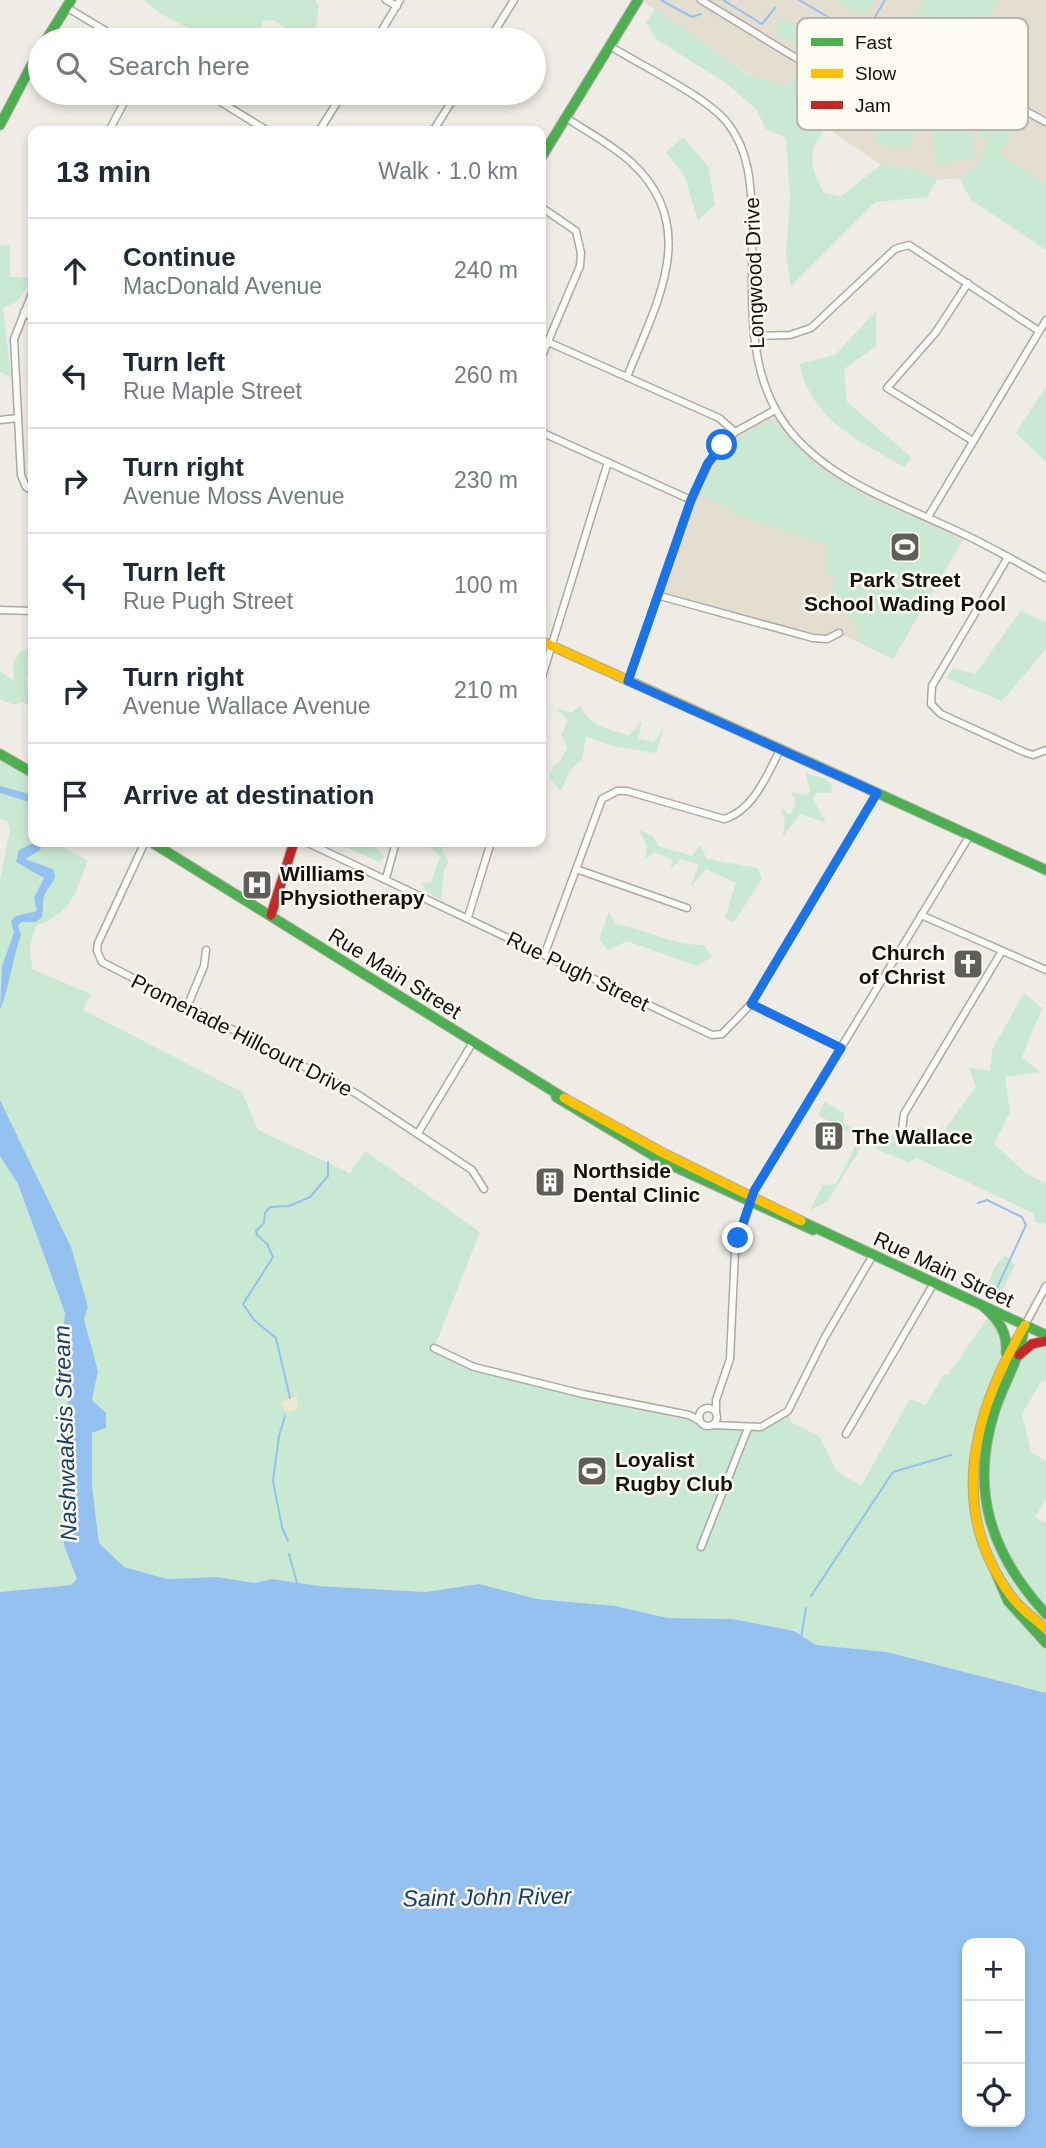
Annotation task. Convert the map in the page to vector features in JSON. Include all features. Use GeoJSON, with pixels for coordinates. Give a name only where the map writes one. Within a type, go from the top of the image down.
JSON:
{"type":"FeatureCollection","features":[{"type":"Feature","properties":{"kind":"main road"},"geometry":{"type":"LineString","coordinates":[[546,149],[638,0]]}},
{"type":"Feature","properties":{"kind":"main road"},"geometry":{"type":"LineString","coordinates":[[53,28],[69,3]]}},
{"type":"Feature","properties":{"kind":"main road"},"geometry":{"type":"LineString","coordinates":[[0,125],[28,72]]}},
{"type":"Feature","properties":{"kind":"main road"},"geometry":{"type":"LineString","coordinates":[[546,644],[1046,870]]}},
{"type":"Feature","properties":{"kind":"main road"},"geometry":{"type":"LineString","coordinates":[[0,754],[28,770]]}},
{"type":"Feature","properties":{"kind":"main road","name":"Rue Main Street"},"geometry":{"type":"LineString","coordinates":[[159,847],[549,1090],[561,1102],[664,1162],[1046,1335]]}},
{"type":"Feature","properties":{"kind":"main road"},"geometry":{"type":"LineString","coordinates":[[271,915],[293,847]]}},
{"type":"Feature","properties":{"kind":"main road"},"geometry":{"type":"LineString","coordinates":[[983,1306],[1004,1328],[1007,1342],[1005,1356]]}},
{"type":"Feature","properties":{"kind":"main road"},"geometry":{"type":"LineString","coordinates":[[1024,1325],[1005,1356],[980,1417],[971,1476],[978,1526],[1008,1601],[1046,1643]]}},
{"type":"Feature","properties":{"kind":"main road"},"geometry":{"type":"LineString","coordinates":[[1024,1325],[1017,1358],[995,1408],[986,1441],[984,1495],[992,1534],[1009,1571],[1046,1614]]}},
{"type":"Feature","properties":{"kind":"main road"},"geometry":{"type":"LineString","coordinates":[[1017,1358],[1032,1344],[1046,1341]]}},
{"type":"Feature","properties":{"kind":"main road"},"geometry":{"type":"LineString","coordinates":[[996,1573],[1018,1602],[1046,1629]]}},
{"type":"Feature","properties":{"kind":"street"},"geometry":{"type":"LineString","coordinates":[[383,28],[398,3],[386,0]]}},
{"type":"Feature","properties":{"kind":"street"},"geometry":{"type":"LineString","coordinates":[[496,28],[514,0]]}},
{"type":"Feature","properties":{"kind":"street"},"geometry":{"type":"LineString","coordinates":[[701,0],[797,58]]}},
{"type":"Feature","properties":{"kind":"street"},"geometry":{"type":"LineString","coordinates":[[69,3],[104,28]]}},
{"type":"Feature","properties":{"kind":"street","name":"Longwood Drive"},"geometry":{"type":"LineString","coordinates":[[610,46],[705,104],[728,123],[740,144],[751,180],[754,336],[758,365],[775,410],[802,444],[834,471],[1046,578]]}},
{"type":"Feature","properties":{"kind":"street"},"geometry":{"type":"LineString","coordinates":[[112,126],[123,105]]}},
{"type":"Feature","properties":{"kind":"street"},"geometry":{"type":"LineString","coordinates":[[226,105],[260,126]]}},
{"type":"Feature","properties":{"kind":"street"},"geometry":{"type":"LineString","coordinates":[[322,126],[335,105]]}},
{"type":"Feature","properties":{"kind":"street"},"geometry":{"type":"LineString","coordinates":[[436,126],[449,105]]}},
{"type":"Feature","properties":{"kind":"street"},"geometry":{"type":"LineString","coordinates":[[1028,112],[1046,122]]}},
{"type":"Feature","properties":{"kind":"street"},"geometry":{"type":"LineString","coordinates":[[565,117],[630,161],[643,174],[657,198],[667,226],[670,256],[666,282],[627,377]]}},
{"type":"Feature","properties":{"kind":"street"},"geometry":{"type":"LineString","coordinates":[[546,210],[576,231],[581,253],[580,266],[546,347]]}},
{"type":"Feature","properties":{"kind":"street"},"geometry":{"type":"LineString","coordinates":[[754,336],[790,335],[811,328],[902,246],[916,248],[1039,331]]}},
{"type":"Feature","properties":{"kind":"street"},"geometry":{"type":"LineString","coordinates":[[968,283],[936,332],[887,388],[973,441]]}},
{"type":"Feature","properties":{"kind":"street"},"geometry":{"type":"LineString","coordinates":[[28,302],[14,339],[21,475],[28,486]]}},
{"type":"Feature","properties":{"kind":"street"},"geometry":{"type":"LineString","coordinates":[[23,312],[28,315]]}},
{"type":"Feature","properties":{"kind":"street"},"geometry":{"type":"LineString","coordinates":[[928,517],[1046,320]]}},
{"type":"Feature","properties":{"kind":"street"},"geometry":{"type":"LineString","coordinates":[[548,342],[719,418],[735,432]]}},
{"type":"Feature","properties":{"kind":"street"},"geometry":{"type":"LineString","coordinates":[[628,681],[660,596],[691,500],[708,463],[735,432],[775,410]]}},
{"type":"Feature","properties":{"kind":"street"},"geometry":{"type":"LineString","coordinates":[[0,419],[18,418]]}},
{"type":"Feature","properties":{"kind":"street"},"geometry":{"type":"LineString","coordinates":[[546,434],[691,500]]}},
{"type":"Feature","properties":{"kind":"street"},"geometry":{"type":"LineString","coordinates":[[546,663],[608,462]]}},
{"type":"Feature","properties":{"kind":"street"},"geometry":{"type":"LineString","coordinates":[[1009,557],[932,686],[931,704],[941,714],[1024,752],[1033,755],[1046,750]]}},
{"type":"Feature","properties":{"kind":"street"},"geometry":{"type":"LineString","coordinates":[[660,596],[813,638],[827,639],[839,633]]}},
{"type":"Feature","properties":{"kind":"street"},"geometry":{"type":"LineString","coordinates":[[0,610],[28,611]]}},
{"type":"Feature","properties":{"kind":"street"},"geometry":{"type":"LineString","coordinates":[[545,953],[597,807],[609,793],[628,791],[724,819],[737,816],[747,807],[779,750]]}},
{"type":"Feature","properties":{"kind":"street"},"geometry":{"type":"LineString","coordinates":[[841,1048],[751,1004],[877,793]]}},
{"type":"Feature","properties":{"kind":"street"},"geometry":{"type":"LineString","coordinates":[[723,1424],[717,1415],[716,1399],[729,1368],[735,1251],[751,1200],[970,835]]}},
{"type":"Feature","properties":{"kind":"street","name":"Promenade Hillcourt Drive"},"geometry":{"type":"LineString","coordinates":[[143,847],[98,943],[98,956],[102,962],[357,1094],[472,1170],[480,1177],[484,1189]]}},
{"type":"Feature","properties":{"kind":"street","name":"Rue Pugh Street"},"geometry":{"type":"LineString","coordinates":[[317,847],[715,1036],[722,1034],[751,1004]]}},
{"type":"Feature","properties":{"kind":"street"},"geometry":{"type":"LineString","coordinates":[[386,878],[395,847]]}},
{"type":"Feature","properties":{"kind":"street"},"geometry":{"type":"LineString","coordinates":[[468,917],[489,847]]}},
{"type":"Feature","properties":{"kind":"street"},"geometry":{"type":"LineString","coordinates":[[576,869],[687,908]]}},
{"type":"Feature","properties":{"kind":"street"},"geometry":{"type":"LineString","coordinates":[[921,915],[1046,970]]}},
{"type":"Feature","properties":{"kind":"street"},"geometry":{"type":"LineString","coordinates":[[187,1007],[204,966],[206,950]]}},
{"type":"Feature","properties":{"kind":"street"},"geometry":{"type":"LineString","coordinates":[[902,1130],[904,1114],[1002,951]]}},
{"type":"Feature","properties":{"kind":"street"},"geometry":{"type":"LineString","coordinates":[[418,1133],[473,1042]]}},
{"type":"Feature","properties":{"kind":"street"},"geometry":{"type":"LineString","coordinates":[[434,1348],[474,1367],[583,1394],[690,1415],[704,1425],[761,1427],[788,1411],[825,1337],[873,1255]]}},
{"type":"Feature","properties":{"kind":"street"},"geometry":{"type":"LineString","coordinates":[[846,1434],[934,1283]]}},
{"type":"Feature","properties":{"kind":"street"},"geometry":{"type":"LineString","coordinates":[[1024,1325],[1046,1286]]}},
{"type":"Feature","properties":{"kind":"street"},"geometry":{"type":"LineString","coordinates":[[690,1415],[704,1409],[716,1399]]}},
{"type":"Feature","properties":{"kind":"street"},"geometry":{"type":"LineString","coordinates":[[704,1409],[717,1415]]}},
{"type":"Feature","properties":{"kind":"street"},"geometry":{"type":"LineString","coordinates":[[700,1421],[704,1409]]}},
{"type":"Feature","properties":{"kind":"street"},"geometry":{"type":"LineString","coordinates":[[712,1425],[717,1415]]}},
{"type":"Feature","properties":{"kind":"street"},"geometry":{"type":"LineString","coordinates":[[701,1547],[748,1428]]}},
{"type":"Feature","properties":{"kind":"shaded area"},"geometry":{"type":"Polygon","coordinates":[[[641,0],[1046,0],[1046,192],[982,176],[937,180],[919,170],[881,165],[830,130],[1028,130],[1028,18],[797,18],[797,107],[641,0]]]}},
{"type":"Feature","properties":{"kind":"shaded area"},"geometry":{"type":"Polygon","coordinates":[[[775,410],[788,429],[834,471],[966,535],[893,659],[839,633],[827,639],[660,596],[691,500],[708,463],[735,432],[775,410]]]}},
{"type":"Feature","properties":{"kind":"green space"},"geometry":{"type":"Polygon","coordinates":[[[144,0],[315,0],[319,5],[316,28],[285,28],[274,20],[263,21],[261,28],[188,28],[161,14],[144,0]]]}},
{"type":"Feature","properties":{"kind":"green space"},"geometry":{"type":"Polygon","coordinates":[[[834,0],[874,0],[863,17],[834,0]]]}},
{"type":"Feature","properties":{"kind":"green space"},"geometry":{"type":"Polygon","coordinates":[[[923,0],[1000,0],[989,18],[912,18],[923,0]]]}},
{"type":"Feature","properties":{"kind":"green space"},"geometry":{"type":"Polygon","coordinates":[[[655,9],[749,75],[787,87],[797,73],[797,130],[825,130],[816,144],[812,161],[824,193],[841,196],[881,165],[919,170],[937,180],[927,197],[875,202],[791,286],[786,254],[790,197],[786,138],[766,129],[756,109],[726,83],[656,39],[646,22],[655,9]]]}},
{"type":"Feature","properties":{"kind":"green space"},"geometry":{"type":"Polygon","coordinates":[[[782,18],[797,27],[797,46],[774,32],[782,18]]]}},
{"type":"Feature","properties":{"kind":"green space"},"geometry":{"type":"Polygon","coordinates":[[[869,130],[916,130],[910,148],[876,144],[877,135],[869,130]]]}},
{"type":"Feature","properties":{"kind":"green space"},"geometry":{"type":"Polygon","coordinates":[[[931,130],[970,130],[975,158],[937,165],[931,130]]]}},
{"type":"Feature","properties":{"kind":"green space"},"geometry":{"type":"Polygon","coordinates":[[[977,130],[990,130],[991,137],[996,130],[1014,130],[1000,152],[1046,184],[1046,250],[971,200],[959,178],[979,166],[981,151],[990,139],[979,140],[977,130]]]}},
{"type":"Feature","properties":{"kind":"green space"},"geometry":{"type":"Polygon","coordinates":[[[683,137],[708,166],[715,205],[698,220],[685,177],[666,152],[683,137]]]}},
{"type":"Feature","properties":{"kind":"green space"},"geometry":{"type":"Polygon","coordinates":[[[10,245],[10,277],[28,277],[28,285],[18,301],[3,308],[11,377],[0,372],[0,246],[10,245]]]}},
{"type":"Feature","properties":{"kind":"green space"},"geometry":{"type":"Polygon","coordinates":[[[876,311],[876,346],[844,369],[847,402],[912,458],[904,467],[839,427],[826,415],[806,384],[799,364],[835,355],[876,311]]]}},
{"type":"Feature","properties":{"kind":"green space"},"geometry":{"type":"Polygon","coordinates":[[[1046,387],[1046,462],[1016,433],[1046,387]]]}},
{"type":"Feature","properties":{"kind":"green space"},"geometry":{"type":"Polygon","coordinates":[[[773,420],[793,444],[837,479],[884,505],[962,540],[893,659],[858,641],[856,623],[841,613],[825,612],[836,576],[825,573],[827,551],[831,547],[732,513],[731,509],[701,496],[713,471],[729,450],[749,432],[773,420]]]}},
{"type":"Feature","properties":{"kind":"green space"},"geometry":{"type":"Polygon","coordinates":[[[1021,611],[1046,622],[1046,649],[1002,701],[947,678],[953,668],[975,674],[1021,611]]]}},
{"type":"Feature","properties":{"kind":"green space"},"geometry":{"type":"Polygon","coordinates":[[[28,650],[28,705],[23,702],[14,705],[0,699],[0,671],[14,681],[13,663],[20,651],[28,650]]]}},
{"type":"Feature","properties":{"kind":"green space"},"geometry":{"type":"Polygon","coordinates":[[[580,705],[594,723],[629,735],[642,721],[638,739],[654,742],[664,728],[656,753],[612,746],[586,736],[582,759],[570,770],[561,791],[549,778],[553,766],[559,763],[568,747],[561,736],[568,720],[556,708],[571,713],[580,705]]]}},
{"type":"Feature","properties":{"kind":"green space"},"geometry":{"type":"Polygon","coordinates":[[[0,754],[28,770],[28,847],[63,847],[88,860],[76,892],[65,908],[58,915],[36,926],[30,946],[32,969],[91,994],[83,1010],[242,1092],[258,1130],[350,1173],[365,1151],[480,1232],[434,1348],[474,1367],[689,1415],[706,1426],[761,1427],[788,1411],[791,1422],[819,1436],[837,1471],[861,1486],[910,1399],[926,1405],[944,1374],[948,1375],[991,1313],[1000,1323],[1005,1356],[1017,1358],[1032,1344],[1036,1349],[1046,1347],[1046,1382],[1042,1380],[1022,1414],[1031,1452],[1046,1461],[1046,1499],[1035,1517],[1046,1523],[1046,1693],[887,1652],[816,1645],[794,1631],[733,1619],[668,1618],[614,1606],[537,1599],[479,1584],[425,1592],[319,1586],[272,1579],[255,1583],[217,1577],[167,1579],[124,1567],[99,1544],[92,1486],[92,1433],[106,1428],[92,1401],[98,1371],[84,1319],[88,1307],[71,1247],[0,1100],[0,879],[10,829],[7,821],[0,819],[0,754]]]}},
{"type":"Feature","properties":{"kind":"green space"},"geometry":{"type":"Polygon","coordinates":[[[806,773],[826,779],[833,787],[830,793],[816,793],[813,800],[827,823],[800,814],[782,838],[785,822],[781,808],[790,815],[796,803],[791,792],[807,795],[810,792],[806,773]]]}},
{"type":"Feature","properties":{"kind":"green space"},"geometry":{"type":"Polygon","coordinates":[[[639,830],[653,836],[658,846],[692,856],[700,845],[707,859],[758,868],[762,879],[734,922],[725,918],[736,883],[706,869],[691,886],[699,864],[681,859],[670,869],[673,860],[654,852],[645,860],[647,845],[639,830]]]}},
{"type":"Feature","properties":{"kind":"green space"},"geometry":{"type":"Polygon","coordinates":[[[345,847],[373,847],[385,856],[379,862],[345,847]]]}},
{"type":"Feature","properties":{"kind":"green space"},"geometry":{"type":"Polygon","coordinates":[[[431,847],[444,847],[442,850],[449,863],[444,869],[441,900],[425,890],[422,883],[431,882],[440,857],[431,847]]]}},
{"type":"Feature","properties":{"kind":"green space"},"geometry":{"type":"Polygon","coordinates":[[[609,912],[615,924],[682,943],[704,945],[712,957],[697,966],[627,941],[608,950],[599,939],[609,912]]]}},
{"type":"Feature","properties":{"kind":"green space"},"geometry":{"type":"Polygon","coordinates":[[[1024,993],[1042,1008],[1022,1057],[1040,1072],[1005,1077],[1010,1112],[994,1144],[1028,1175],[1046,1183],[1046,1224],[1035,1222],[1033,1213],[917,1158],[909,1162],[863,1144],[827,1202],[810,1210],[823,1185],[836,1184],[859,1138],[818,1115],[825,1102],[844,1113],[843,1123],[872,1136],[879,1132],[908,1140],[917,1128],[942,1133],[976,1087],[969,1068],[990,1071],[992,1050],[1024,993]]]}},
{"type":"Feature","properties":{"kind":"green space"},"geometry":{"type":"Polygon","coordinates":[[[429,995],[444,1005],[449,1002],[442,1013],[424,1003],[429,995]]]}},
{"type":"Feature","properties":{"kind":"green space"},"geometry":{"type":"Polygon","coordinates":[[[0,1156],[18,1184],[65,1313],[60,1363],[68,1401],[66,1445],[72,1459],[62,1509],[77,1579],[71,1585],[0,1592],[0,1156]]]}},
{"type":"Feature","properties":{"kind":"green space"},"geometry":{"type":"Polygon","coordinates":[[[1005,1255],[1015,1265],[1000,1294],[993,1298],[986,1290],[994,1268],[1005,1255]]]}},
{"type":"Feature","properties":{"kind":"sand"},"geometry":{"type":"Polygon","coordinates":[[[297,1396],[298,1407],[292,1412],[285,1411],[280,1402],[297,1396]]]}},
{"type":"Feature","properties":{"kind":"water"},"geometry":{"type":"Polygon","coordinates":[[[0,786],[28,794],[28,801],[0,793],[0,786]]]}},
{"type":"Feature","properties":{"kind":"water"},"geometry":{"type":"Polygon","coordinates":[[[28,846],[42,847],[25,859],[53,869],[55,877],[44,896],[42,917],[36,922],[21,922],[18,926],[21,935],[0,1010],[2,966],[14,933],[11,921],[16,916],[37,911],[34,898],[44,878],[16,862],[19,850],[28,846]]]}},
{"type":"Feature","properties":{"kind":"water","name":"Saint John River"},"geometry":{"type":"Polygon","coordinates":[[[0,1100],[71,1247],[88,1307],[84,1319],[98,1371],[92,1400],[106,1413],[106,1428],[92,1433],[92,1486],[99,1543],[124,1567],[167,1579],[217,1577],[255,1583],[272,1579],[319,1586],[425,1592],[479,1584],[537,1599],[615,1606],[668,1618],[733,1619],[794,1631],[816,1645],[887,1652],[1046,1693],[1046,2148],[0,2148],[0,1592],[71,1585],[77,1579],[64,1545],[62,1509],[72,1459],[66,1445],[68,1401],[60,1363],[65,1313],[18,1184],[0,1156],[0,1100]]]}},
{"type":"Feature","properties":{"kind":"waterway"},"geometry":{"type":"LineString","coordinates":[[661,0],[692,17],[701,14]]}},
{"type":"Feature","properties":{"kind":"waterway"},"geometry":{"type":"LineString","coordinates":[[723,0],[762,24],[775,8]]}},
{"type":"Feature","properties":{"kind":"waterway"},"geometry":{"type":"LineString","coordinates":[[799,0],[830,18]]}},
{"type":"Feature","properties":{"kind":"waterway"},"geometry":{"type":"LineString","coordinates":[[874,18],[885,0]]}},
{"type":"Feature","properties":{"kind":"waterway"},"geometry":{"type":"LineString","coordinates":[[290,1398],[276,1338],[254,1320],[243,1304],[273,1257],[256,1231],[264,1223],[265,1213],[270,1207],[289,1206],[310,1197],[328,1176],[328,1162]]}},
{"type":"Feature","properties":{"kind":"waterway"},"geometry":{"type":"LineString","coordinates":[[978,1203],[987,1200],[1022,1217],[1026,1225],[995,1292]]}},
{"type":"Feature","properties":{"kind":"waterway"},"geometry":{"type":"LineString","coordinates":[[285,1416],[279,1436],[273,1481],[282,1527],[288,1541]]}},
{"type":"Feature","properties":{"kind":"waterway"},"geometry":{"type":"LineString","coordinates":[[811,1596],[893,1472],[951,1455]]}},
{"type":"Feature","properties":{"kind":"waterway"},"geometry":{"type":"LineString","coordinates":[[289,1554],[297,1583]]}},
{"type":"Feature","properties":{"kind":"waterway"},"geometry":{"type":"LineString","coordinates":[[801,1638],[806,1608]]}},
{"type":"Feature","properties":{"kind":"traffic: fast"},"geometry":{"type":"LineString","coordinates":[[54,28],[71,0]]}},
{"type":"Feature","properties":{"kind":"traffic: fast"},"geometry":{"type":"LineString","coordinates":[[546,150],[638,0]]}},
{"type":"Feature","properties":{"kind":"traffic: fast"},"geometry":{"type":"LineString","coordinates":[[0,125],[28,72]]}},
{"type":"Feature","properties":{"kind":"traffic: fast"},"geometry":{"type":"LineString","coordinates":[[0,754],[28,770]]}},
{"type":"Feature","properties":{"kind":"traffic: fast"},"geometry":{"type":"LineString","coordinates":[[840,776],[1046,870]]}},
{"type":"Feature","properties":{"kind":"traffic: fast"},"geometry":{"type":"LineString","coordinates":[[159,847],[564,1098]]}},
{"type":"Feature","properties":{"kind":"traffic: fast"},"geometry":{"type":"LineString","coordinates":[[556,1097],[664,1162],[813,1230]]}},
{"type":"Feature","properties":{"kind":"traffic: fast"},"geometry":{"type":"LineString","coordinates":[[801,1221],[1046,1335]]}},
{"type":"Feature","properties":{"kind":"traffic: fast"},"geometry":{"type":"LineString","coordinates":[[983,1306],[1001,1326],[1006,1353]]}},
{"type":"Feature","properties":{"kind":"traffic: fast"},"geometry":{"type":"LineString","coordinates":[[1024,1329],[987,1439],[985,1494],[990,1520],[1011,1568],[1046,1614]]}},
{"type":"Feature","properties":{"kind":"traffic: fast"},"geometry":{"type":"LineString","coordinates":[[996,1573],[1008,1601],[1046,1643]]}},
{"type":"Feature","properties":{"kind":"traffic: slow"},"geometry":{"type":"LineString","coordinates":[[546,643],[840,776]]}},
{"type":"Feature","properties":{"kind":"traffic: slow"},"geometry":{"type":"LineString","coordinates":[[564,1098],[665,1154],[801,1221]]}},
{"type":"Feature","properties":{"kind":"traffic: slow"},"geometry":{"type":"LineString","coordinates":[[1025,1325],[992,1391],[981,1425],[974,1460],[973,1494],[979,1529],[991,1563],[1015,1601],[1046,1629]]}},
{"type":"Feature","properties":{"kind":"traffic: jam"},"geometry":{"type":"LineString","coordinates":[[271,915],[292,847]]}},
{"type":"Feature","properties":{"kind":"traffic: jam"},"geometry":{"type":"LineString","coordinates":[[1019,1355],[1032,1344],[1046,1341]]}},
{"type":"Feature","properties":{"kind":"place","name":"Park Street School Wading Pool"},"geometry":{"type":"Point","coordinates":[905,547]}},
{"type":"Feature","properties":{"kind":"place","name":"Williams Physiotherapy"},"geometry":{"type":"Point","coordinates":[257,885]}},
{"type":"Feature","properties":{"kind":"place","name":"Church of Christ"},"geometry":{"type":"Point","coordinates":[968,964]}},
{"type":"Feature","properties":{"kind":"place","name":"The Wallace"},"geometry":{"type":"Point","coordinates":[829,1136]}},
{"type":"Feature","properties":{"kind":"place","name":"Northside Dental Clinic"},"geometry":{"type":"Point","coordinates":[550,1182]}},
{"type":"Feature","properties":{"kind":"place","name":"Loyalist Rugby Club"},"geometry":{"type":"Point","coordinates":[592,1471]}},
{"type":"Feature","properties":{"kind":"route"},"geometry":{"type":"LineString","coordinates":[[722,445],[708,463],[691,500],[660,596],[628,681],[877,793],[751,1004],[841,1048],[754,1191],[738,1238]]}},
{"type":"Feature","properties":{"kind":"water label","name":"Nashwaaksis Stream"},"geometry":{"type":"Point","coordinates":[65,1433]}}]}
